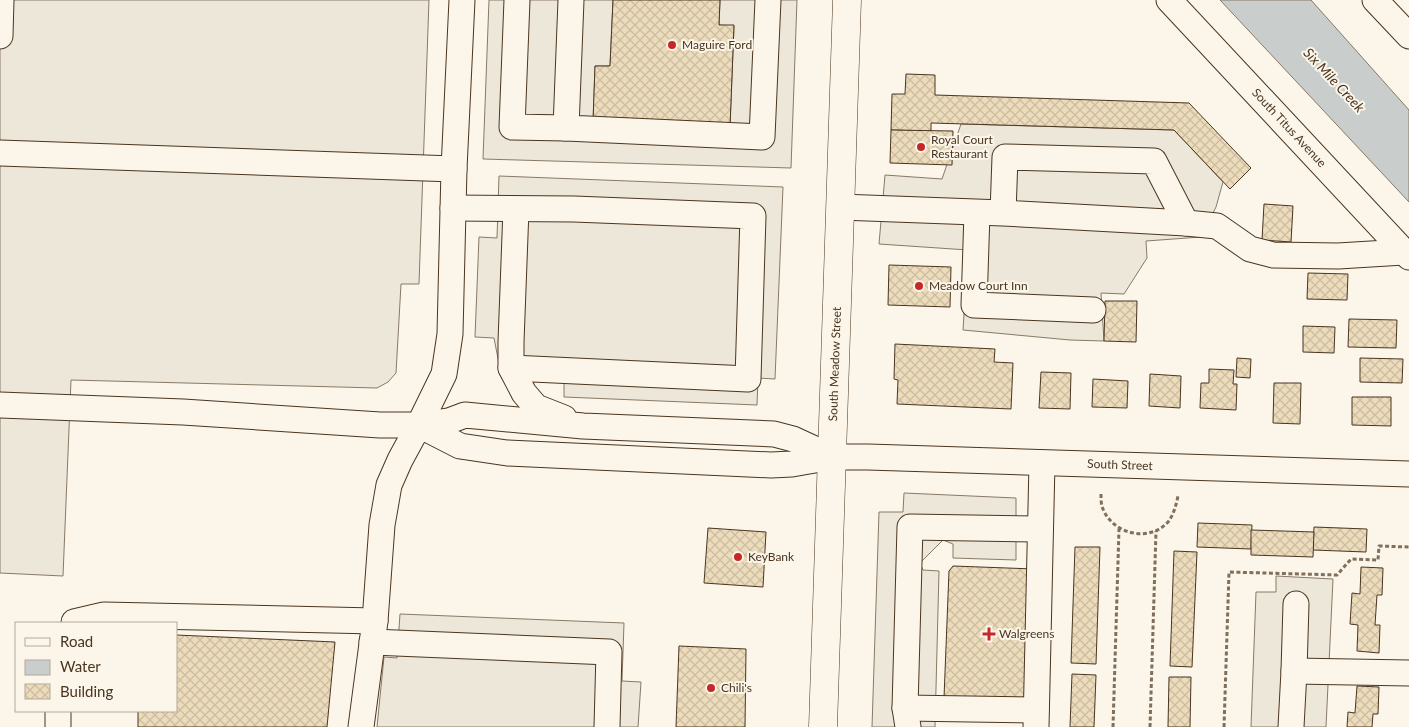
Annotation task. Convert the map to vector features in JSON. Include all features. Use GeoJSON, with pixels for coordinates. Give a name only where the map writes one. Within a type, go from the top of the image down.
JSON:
{"type":"FeatureCollection","features":[{"type":"Feature","properties":{"kind":"highway","name":"South Meadow Street"},"geometry":{"type":"LineString","coordinates":[[823,727],[847,0]]}},
{"type":"Feature","properties":{"kind":"street"},"geometry":{"type":"LineString","coordinates":[[0,36],[1,0]]}},
{"type":"Feature","properties":{"kind":"street"},"geometry":{"type":"LineString","coordinates":[[361,727],[373,631],[382,525],[389,485],[444,374],[450,334],[454,169],[462,0]]}},
{"type":"Feature","properties":{"kind":"street"},"geometry":{"type":"LineString","coordinates":[[516,0],[512,127],[762,137],[768,0]]}},
{"type":"Feature","properties":{"kind":"street"},"geometry":{"type":"LineString","coordinates":[[566,128],[571,0]]}},
{"type":"Feature","properties":{"kind":"street","name":"South Titus Avenue"},"geometry":{"type":"LineString","coordinates":[[1169,0],[1406,254]]}},
{"type":"Feature","properties":{"kind":"street"},"geometry":{"type":"LineString","coordinates":[[1375,0],[1409,36]]}},
{"type":"Feature","properties":{"kind":"street"},"geometry":{"type":"LineString","coordinates":[[0,153],[454,169]]}},
{"type":"Feature","properties":{"kind":"street"},"geometry":{"type":"LineString","coordinates":[[1003,213],[1005,157],[1154,161],[1186,223]]}},
{"type":"Feature","properties":{"kind":"street"},"geometry":{"type":"LineString","coordinates":[[453,208],[753,216],[748,379],[511,368]]}},
{"type":"Feature","properties":{"kind":"street"},"geometry":{"type":"LineString","coordinates":[[840,208],[1003,213],[1186,223],[1217,226],[1250,249],[1273,255],[1406,254]]}},
{"type":"Feature","properties":{"kind":"street"},"geometry":{"type":"LineString","coordinates":[[516,209],[511,368],[524,394],[536,407],[583,426]]}},
{"type":"Feature","properties":{"kind":"street"},"geometry":{"type":"LineString","coordinates":[[977,213],[974,306],[1093,310]]}},
{"type":"Feature","properties":{"kind":"street"},"geometry":{"type":"LineString","coordinates":[[0,405],[183,412],[419,426],[466,416],[583,426],[774,434],[793,439],[832,457]]}},
{"type":"Feature","properties":{"kind":"street"},"geometry":{"type":"LineString","coordinates":[[419,426],[460,446],[507,453],[771,465],[792,464],[832,457]]}},
{"type":"Feature","properties":{"kind":"street","name":"South Street"},"geometry":{"type":"LineString","coordinates":[[832,457],[1409,474]]}},
{"type":"Feature","properties":{"kind":"street"},"geometry":{"type":"LineString","coordinates":[[1040,529],[910,527],[906,717],[1036,719],[1042,463]]}},
{"type":"Feature","properties":{"kind":"street"},"geometry":{"type":"LineString","coordinates":[[1291,727],[1296,604]]}},
{"type":"Feature","properties":{"kind":"street"},"geometry":{"type":"LineString","coordinates":[[74,622],[104,615],[373,631],[609,652],[607,727]]}},
{"type":"Feature","properties":{"kind":"street"},"geometry":{"type":"LineString","coordinates":[[1294,670],[1409,673]]}},
{"type":"Feature","properties":{"kind":"street"},"geometry":{"type":"LineString","coordinates":[[58,712],[58,727]]}},
{"type":"Feature","properties":{"kind":"path"},"geometry":{"type":"LineString","coordinates":[[1101,494],[1102,508],[1109,520],[1120,529],[1138,534],[1156,531],[1168,522],[1175,511],[1178,496]]}},
{"type":"Feature","properties":{"kind":"path"},"geometry":{"type":"LineString","coordinates":[[1113,727],[1120,529]]}},
{"type":"Feature","properties":{"kind":"path"},"geometry":{"type":"LineString","coordinates":[[1150,727],[1156,531]]}},
{"type":"Feature","properties":{"kind":"path"},"geometry":{"type":"LineString","coordinates":[[1224,727],[1229,572],[1337,575],[1351,559],[1378,560],[1379,546],[1409,547]]}},
{"type":"Feature","properties":{"kind":"shaded area"},"geometry":{"type":"Polygon","coordinates":[[[0,0],[429,0],[419,284],[401,284],[396,373],[388,382],[377,388],[71,380],[63,576],[0,573],[0,0]]]}},
{"type":"Feature","properties":{"kind":"shaded area"},"geometry":{"type":"Polygon","coordinates":[[[489,0],[613,0],[610,66],[595,66],[593,122],[730,126],[734,26],[719,25],[720,0],[797,0],[791,168],[483,159],[489,0]]]}},
{"type":"Feature","properties":{"kind":"shaded area"},"geometry":{"type":"Polygon","coordinates":[[[961,124],[1174,130],[1223,182],[1216,207],[1201,237],[1146,241],[1147,258],[1124,294],[1101,293],[1104,341],[1070,340],[963,330],[968,250],[879,244],[885,175],[942,179],[961,124]]]}},
{"type":"Feature","properties":{"kind":"shaded area"},"geometry":{"type":"Polygon","coordinates":[[[499,176],[783,187],[775,379],[758,378],[757,405],[564,397],[564,382],[502,379],[494,338],[475,337],[479,237],[497,238],[499,176]]]}},
{"type":"Feature","properties":{"kind":"shaded area"},"geometry":{"type":"Polygon","coordinates":[[[904,493],[1016,498],[1016,560],[953,558],[953,544],[943,540],[920,563],[923,570],[939,571],[935,727],[872,727],[879,512],[903,512],[904,493]]]}},
{"type":"Feature","properties":{"kind":"shaded area"},"geometry":{"type":"Polygon","coordinates":[[[1276,576],[1333,579],[1326,727],[1251,727],[1256,592],[1276,592],[1276,576]]]}},
{"type":"Feature","properties":{"kind":"shaded area"},"geometry":{"type":"Polygon","coordinates":[[[400,614],[624,623],[622,681],[641,682],[638,727],[377,727],[384,657],[397,658],[400,614]]]}},
{"type":"Feature","properties":{"kind":"water","name":"Six Mile Creek"},"geometry":{"type":"Polygon","coordinates":[[[1220,0],[1311,0],[1409,110],[1409,202],[1220,0]]]}},
{"type":"Feature","properties":{"kind":"building","name":"Maguire Ford"},"geometry":{"type":"Polygon","coordinates":[[[613,0],[720,0],[719,25],[734,25],[730,127],[593,122],[595,66],[610,66],[613,0]]]}},
{"type":"Feature","properties":{"kind":"building"},"geometry":{"type":"Polygon","coordinates":[[[906,74],[935,75],[935,95],[1189,103],[1251,168],[1230,189],[1174,130],[931,123],[931,131],[891,130],[892,94],[905,94],[906,74]]]}},
{"type":"Feature","properties":{"kind":"building","name":"Royal Court Restaurant"},"geometry":{"type":"Polygon","coordinates":[[[891,130],[953,131],[952,165],[890,163],[891,130]]]}},
{"type":"Feature","properties":{"kind":"building"},"geometry":{"type":"Polygon","coordinates":[[[1264,204],[1293,206],[1291,242],[1262,240],[1264,204]]]}},
{"type":"Feature","properties":{"kind":"building","name":"Meadow Court Inn"},"geometry":{"type":"Polygon","coordinates":[[[889,265],[951,267],[950,307],[888,305],[889,265]]]}},
{"type":"Feature","properties":{"kind":"building"},"geometry":{"type":"Polygon","coordinates":[[[1308,273],[1348,274],[1347,300],[1307,299],[1308,273]]]}},
{"type":"Feature","properties":{"kind":"building"},"geometry":{"type":"Polygon","coordinates":[[[1105,301],[1137,301],[1136,342],[1104,341],[1105,301]]]}},
{"type":"Feature","properties":{"kind":"building"},"geometry":{"type":"Polygon","coordinates":[[[1349,319],[1397,320],[1396,348],[1348,347],[1349,319]]]}},
{"type":"Feature","properties":{"kind":"building"},"geometry":{"type":"Polygon","coordinates":[[[1303,326],[1335,327],[1334,353],[1303,352],[1303,326]]]}},
{"type":"Feature","properties":{"kind":"building"},"geometry":{"type":"Polygon","coordinates":[[[895,344],[995,349],[994,362],[1013,363],[1011,409],[897,404],[898,380],[894,379],[895,344]]]}},
{"type":"Feature","properties":{"kind":"building"},"geometry":{"type":"Polygon","coordinates":[[[1237,358],[1251,359],[1250,378],[1236,377],[1237,358]]]}},
{"type":"Feature","properties":{"kind":"building"},"geometry":{"type":"Polygon","coordinates":[[[1360,358],[1403,359],[1402,383],[1360,382],[1360,358]]]}},
{"type":"Feature","properties":{"kind":"building"},"geometry":{"type":"Polygon","coordinates":[[[1209,369],[1234,370],[1233,384],[1237,384],[1236,410],[1200,408],[1201,383],[1209,383],[1209,369]]]}},
{"type":"Feature","properties":{"kind":"building"},"geometry":{"type":"Polygon","coordinates":[[[1041,372],[1071,373],[1070,409],[1039,408],[1041,372]]]}},
{"type":"Feature","properties":{"kind":"building"},"geometry":{"type":"Polygon","coordinates":[[[1150,374],[1181,376],[1180,408],[1149,406],[1150,374]]]}},
{"type":"Feature","properties":{"kind":"building"},"geometry":{"type":"Polygon","coordinates":[[[1093,379],[1128,381],[1127,408],[1092,407],[1093,379]]]}},
{"type":"Feature","properties":{"kind":"building"},"geometry":{"type":"Polygon","coordinates":[[[1274,383],[1301,383],[1300,424],[1273,423],[1274,383]]]}},
{"type":"Feature","properties":{"kind":"building"},"geometry":{"type":"Polygon","coordinates":[[[1352,397],[1391,397],[1391,426],[1352,425],[1352,397]]]}},
{"type":"Feature","properties":{"kind":"building"},"geometry":{"type":"Polygon","coordinates":[[[1198,523],[1252,525],[1251,549],[1197,547],[1198,523]]]}},
{"type":"Feature","properties":{"kind":"building"},"geometry":{"type":"Polygon","coordinates":[[[1314,527],[1367,529],[1366,552],[1313,550],[1314,527]]]}},
{"type":"Feature","properties":{"kind":"building"},"geometry":{"type":"Polygon","coordinates":[[[708,528],[766,532],[763,587],[704,583],[708,528]]]}},
{"type":"Feature","properties":{"kind":"building"},"geometry":{"type":"Polygon","coordinates":[[[1251,530],[1314,532],[1313,557],[1251,555],[1251,530]]]}},
{"type":"Feature","properties":{"kind":"building"},"geometry":{"type":"Polygon","coordinates":[[[1075,547],[1100,547],[1096,664],[1071,663],[1075,547]]]}},
{"type":"Feature","properties":{"kind":"building"},"geometry":{"type":"Polygon","coordinates":[[[1174,551],[1197,552],[1192,667],[1170,666],[1174,551]]]}},
{"type":"Feature","properties":{"kind":"building","name":"Walgreens"},"geometry":{"type":"Polygon","coordinates":[[[953,566],[1034,569],[1029,701],[944,698],[949,571],[953,566]]]}},
{"type":"Feature","properties":{"kind":"building"},"geometry":{"type":"Polygon","coordinates":[[[1361,567],[1383,568],[1382,595],[1377,595],[1375,625],[1380,625],[1379,653],[1357,651],[1358,625],[1350,624],[1352,593],[1360,594],[1361,567]]]}},
{"type":"Feature","properties":{"kind":"building"},"geometry":{"type":"Polygon","coordinates":[[[178,635],[335,642],[327,727],[138,727],[138,712],[178,712],[178,635]]]}},
{"type":"Feature","properties":{"kind":"building","name":"Chili's"},"geometry":{"type":"Polygon","coordinates":[[[679,646],[746,649],[745,727],[676,727],[679,646]]]}},
{"type":"Feature","properties":{"kind":"building"},"geometry":{"type":"Polygon","coordinates":[[[1072,674],[1096,675],[1094,727],[1070,727],[1072,674]]]}},
{"type":"Feature","properties":{"kind":"building"},"geometry":{"type":"Polygon","coordinates":[[[1169,677],[1191,677],[1190,727],[1168,727],[1169,677]]]}},
{"type":"Feature","properties":{"kind":"building"},"geometry":{"type":"Polygon","coordinates":[[[1357,686],[1379,687],[1378,714],[1373,714],[1372,727],[1347,727],[1348,712],[1355,713],[1357,686]]]}},
{"type":"Feature","properties":{"kind":"place","name":"Maguire Ford"},"geometry":{"type":"Point","coordinates":[672,45]}},
{"type":"Feature","properties":{"kind":"place","name":"Royal Court Restaurant"},"geometry":{"type":"Point","coordinates":[921,147]}},
{"type":"Feature","properties":{"kind":"place","name":"Meadow Court Inn"},"geometry":{"type":"Point","coordinates":[919,286]}},
{"type":"Feature","properties":{"kind":"place","name":"KeyBank"},"geometry":{"type":"Point","coordinates":[738,557]}},
{"type":"Feature","properties":{"kind":"place","name":"Walgreens"},"geometry":{"type":"Point","coordinates":[989,634]}},
{"type":"Feature","properties":{"kind":"place","name":"Chili's"},"geometry":{"type":"Point","coordinates":[711,688]}}]}
